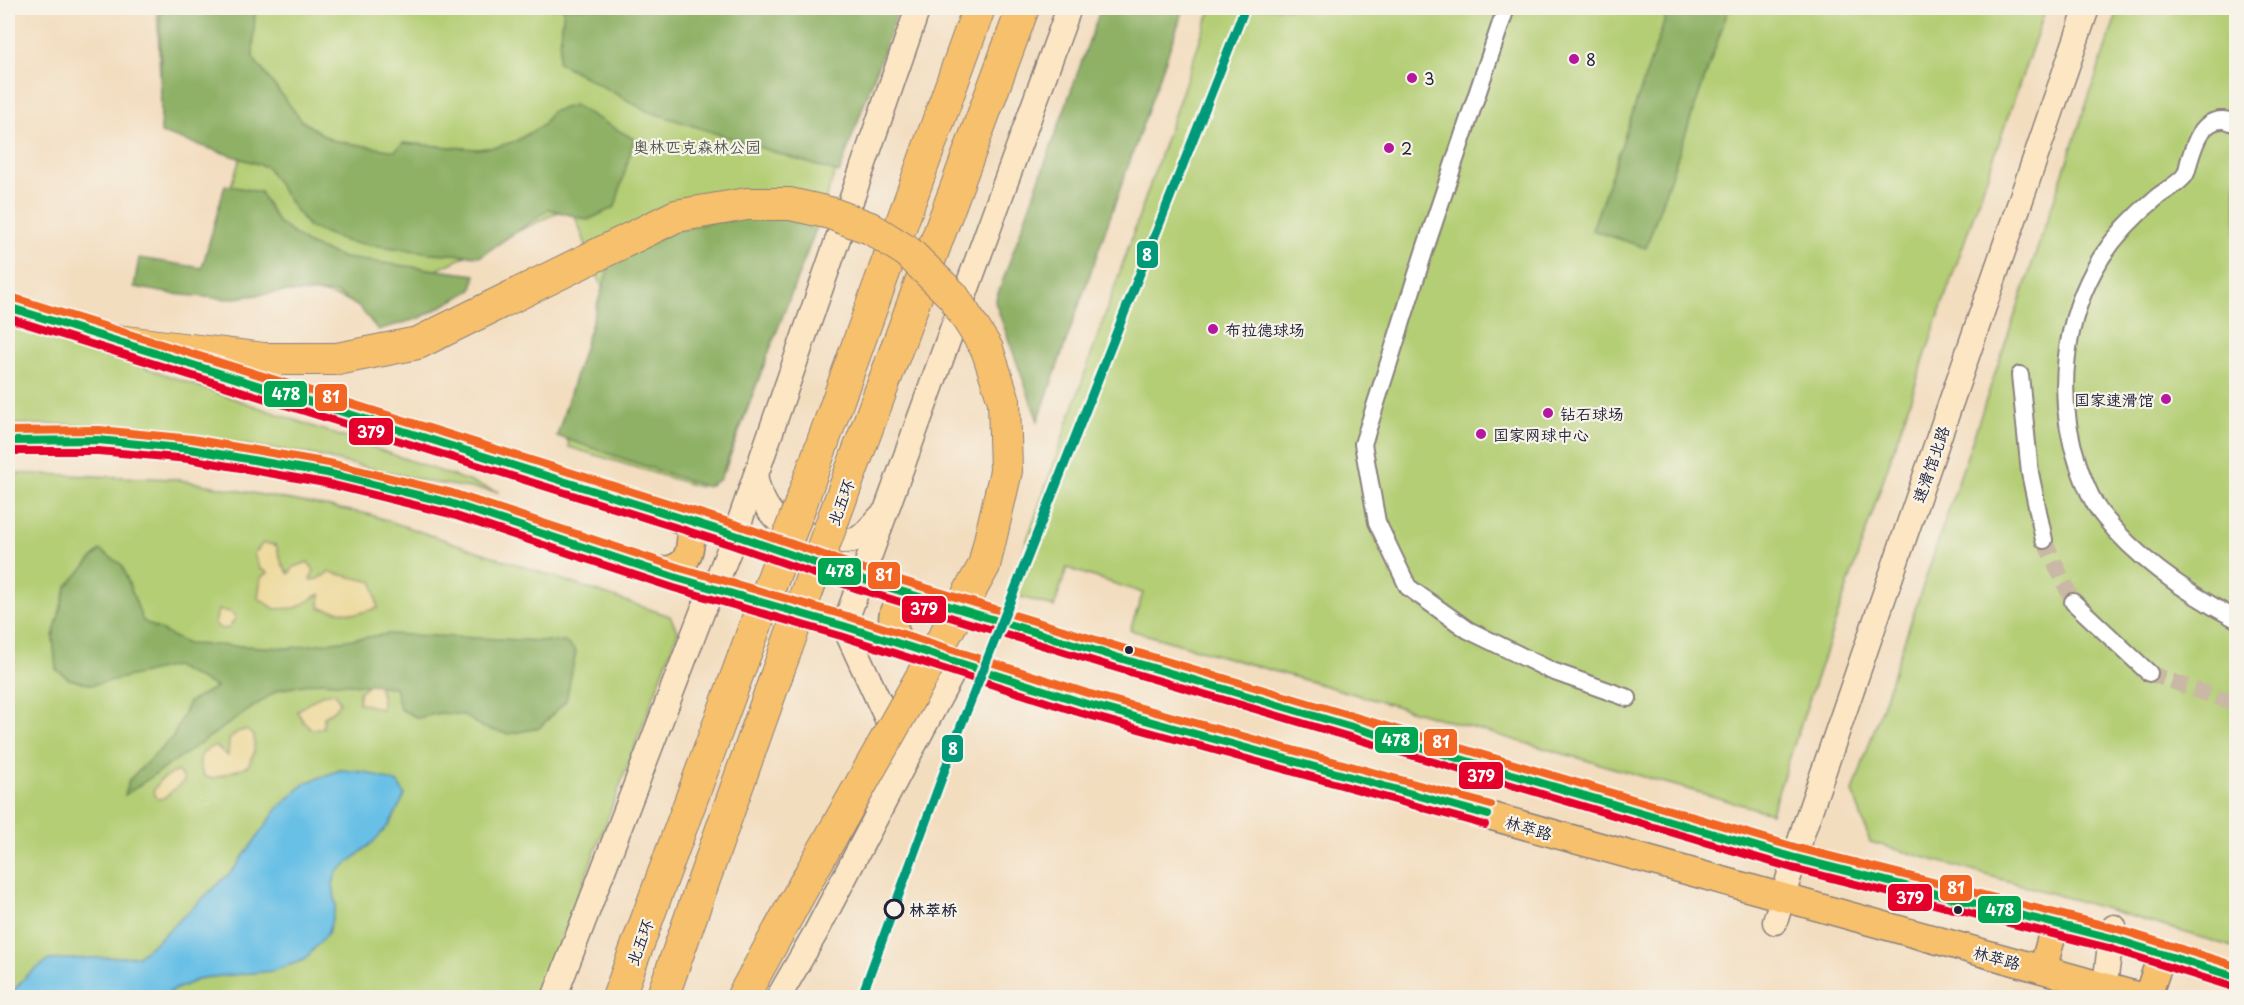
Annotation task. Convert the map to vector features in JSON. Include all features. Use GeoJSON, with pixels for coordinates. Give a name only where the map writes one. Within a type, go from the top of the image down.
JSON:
{"type":"FeatureCollection","features":[{"type":"Feature","properties":{"kind":"highway","name":"北五环"},"geometry":{"type":"LineString","coordinates":[[618,998],[801,503],[979,8]]}},
{"type":"Feature","properties":{"kind":"highway","name":"北五环"},"geometry":{"type":"LineString","coordinates":[[662,998],[778,671],[1023,8]]}},
{"type":"Feature","properties":{"kind":"highway"},"geometry":{"type":"LineString","coordinates":[[117,341],[264,359],[337,359],[418,343],[676,216],[747,204],[790,204],[830,213],[870,228],[908,252],[952,296],[987,349],[1004,401],[1006,471],[984,566],[742,998]]}},
{"type":"Feature","properties":{"kind":"main road"},"geometry":{"type":"LineString","coordinates":[[8,307],[735,536],[861,579],[1795,858],[2055,924],[2112,932],[2162,954],[2236,977]]}},
{"type":"Feature","properties":{"kind":"main road","name":"林萃路"},"geometry":{"type":"LineString","coordinates":[[8,441],[98,440],[190,449],[327,473],[450,503],[655,571],[844,626],[1084,703],[1728,882],[1779,910],[1844,915],[2043,969],[2093,990],[2146,998]]}},
{"type":"Feature","properties":{"kind":"main road"},"geometry":{"type":"LineString","coordinates":[[655,571],[678,567],[689,550],[691,531],[674,517]]}},
{"type":"Feature","properties":{"kind":"main road"},"geometry":{"type":"LineString","coordinates":[[901,645],[891,625],[894,609],[905,600],[921,597]]}},
{"type":"Feature","properties":{"kind":"main road"},"geometry":{"type":"LineString","coordinates":[[1728,882],[1738,841]]}},
{"type":"Feature","properties":{"kind":"main road"},"geometry":{"type":"LineString","coordinates":[[1844,915],[1856,874]]}},
{"type":"Feature","properties":{"kind":"main road"},"geometry":{"type":"LineString","coordinates":[[2043,969],[2055,924]]}},
{"type":"Feature","properties":{"kind":"main road"},"geometry":{"type":"LineString","coordinates":[[2146,998],[2162,954]]}},
{"type":"Feature","properties":{"kind":"street"},"geometry":{"type":"LineString","coordinates":[[554,998],[703,610],[735,536],[918,8]]}},
{"type":"Feature","properties":{"kind":"street"},"geometry":{"type":"LineString","coordinates":[[906,760],[844,626],[1069,8]]}},
{"type":"Feature","properties":{"kind":"street"},"geometry":{"type":"LineString","coordinates":[[1506,8],[1441,200],[1363,444],[1377,522],[1408,587],[1468,630],[1552,671],[1628,698]]}},
{"type":"Feature","properties":{"kind":"street","name":"速滑馆北路"},"geometry":{"type":"LineString","coordinates":[[1779,910],[2087,8]]}},
{"type":"Feature","properties":{"kind":"street"},"geometry":{"type":"LineString","coordinates":[[2236,124],[2223,120],[2206,126],[2196,139],[2185,175],[2142,209],[2127,224],[2102,258],[2087,286],[2075,318],[2069,340],[2064,386],[2074,454],[2081,476],[2102,516],[2137,553],[2178,584],[2236,619]]}},
{"type":"Feature","properties":{"kind":"street"},"geometry":{"type":"LineString","coordinates":[[2020,375],[2030,473],[2044,540]]}},
{"type":"Feature","properties":{"kind":"street"},"geometry":{"type":"LineString","coordinates":[[755,477],[759,495],[779,522],[803,533],[838,543],[859,538],[885,513]]}},
{"type":"Feature","properties":{"kind":"street"},"geometry":{"type":"LineString","coordinates":[[2073,602],[2149,673]]}},
{"type":"Feature","properties":{"kind":"street"},"geometry":{"type":"LineString","coordinates":[[778,998],[816,932],[958,663]]}},
{"type":"Feature","properties":{"kind":"street"},"geometry":{"type":"LineString","coordinates":[[2093,990],[2112,932]]}},
{"type":"Feature","properties":{"kind":"green space","name":"奥林匹克森林公园"},"geometry":{"type":"Polygon","coordinates":[[[157,8],[896,8],[725,470],[699,487],[569,447],[564,413],[604,292],[571,206],[363,305],[206,260],[243,150],[162,119],[157,8]]]}},
{"type":"Feature","properties":{"kind":"green space"},"geometry":{"type":"Polygon","coordinates":[[[160,8],[255,8],[253,58],[302,121],[331,140],[395,151],[403,143],[477,149],[496,147],[516,141],[543,125],[551,112],[574,105],[634,139],[615,207],[588,220],[549,209],[481,256],[432,253],[348,242],[309,227],[267,167],[161,133],[160,8]]]}},
{"type":"Feature","properties":{"kind":"green space"},"geometry":{"type":"Polygon","coordinates":[[[564,8],[899,8],[839,173],[647,111],[558,62],[564,8]]]}},
{"type":"Feature","properties":{"kind":"green space"},"geometry":{"type":"Polygon","coordinates":[[[1101,8],[1184,8],[1038,421],[995,302],[1101,8]]]}},
{"type":"Feature","properties":{"kind":"green space","name":"国家网球中心"},"geometry":{"type":"Polygon","coordinates":[[[1211,8],[2046,8],[1944,300],[1771,813],[1130,630],[1143,593],[1067,568],[1054,607],[1009,593],[1211,8]]]}},
{"type":"Feature","properties":{"kind":"green space"},"geometry":{"type":"Polygon","coordinates":[[[1669,8],[1729,8],[1646,248],[1592,230],[1669,8]]]}},
{"type":"Feature","properties":{"kind":"green space","name":"国家速滑馆"},"geometry":{"type":"Polygon","coordinates":[[[2119,8],[2236,8],[2236,948],[1870,842],[1853,792],[2119,8]]]}},
{"type":"Feature","properties":{"kind":"green space"},"geometry":{"type":"Polygon","coordinates":[[[225,185],[260,192],[278,222],[306,243],[344,258],[475,275],[472,290],[420,318],[378,330],[360,308],[337,293],[280,292],[227,299],[173,294],[134,287],[139,258],[202,268],[225,185]]]}},
{"type":"Feature","properties":{"kind":"green space"},"geometry":{"type":"Polygon","coordinates":[[[747,214],[818,224],[720,479],[707,487],[557,436],[611,260],[674,231],[747,214]]]}},
{"type":"Feature","properties":{"kind":"green space"},"geometry":{"type":"Polygon","coordinates":[[[8,320],[499,492],[429,482],[309,454],[104,425],[8,424],[8,320]]]}},
{"type":"Feature","properties":{"kind":"green space"},"geometry":{"type":"Polygon","coordinates":[[[8,473],[174,479],[368,514],[670,616],[678,632],[540,997],[8,998],[8,473]]]}},
{"type":"Feature","properties":{"kind":"green space"},"geometry":{"type":"Polygon","coordinates":[[[100,550],[122,565],[143,621],[187,644],[290,648],[389,634],[565,642],[576,651],[566,701],[539,728],[508,734],[484,728],[464,715],[440,713],[418,718],[400,709],[395,687],[319,682],[278,690],[125,795],[129,780],[173,737],[189,702],[216,687],[174,666],[92,685],[69,679],[56,669],[53,637],[66,587],[100,550]]]}},
{"type":"Feature","properties":{"kind":"sand"},"geometry":{"type":"Polygon","coordinates":[[[263,543],[276,545],[282,564],[289,574],[294,567],[308,562],[314,570],[310,580],[318,579],[329,572],[373,582],[378,608],[356,614],[320,608],[320,594],[296,608],[275,609],[258,598],[261,577],[268,573],[259,568],[254,554],[263,543]]]}},
{"type":"Feature","properties":{"kind":"sand"},"geometry":{"type":"Polygon","coordinates":[[[218,610],[230,612],[236,617],[229,628],[221,629],[215,624],[218,610]]]}},
{"type":"Feature","properties":{"kind":"sand"},"geometry":{"type":"Polygon","coordinates":[[[369,684],[378,685],[382,696],[382,709],[359,703],[359,692],[369,684]]]}},
{"type":"Feature","properties":{"kind":"sand"},"geometry":{"type":"Polygon","coordinates":[[[334,692],[340,702],[324,717],[323,728],[313,730],[303,721],[297,711],[321,695],[334,692]]]}},
{"type":"Feature","properties":{"kind":"sand"},"geometry":{"type":"Polygon","coordinates":[[[246,730],[254,736],[254,753],[248,766],[214,778],[205,777],[200,767],[202,754],[216,746],[228,756],[229,740],[237,732],[246,730]]]}},
{"type":"Feature","properties":{"kind":"sand"},"geometry":{"type":"Polygon","coordinates":[[[177,771],[184,781],[164,798],[157,799],[153,792],[160,780],[177,771]]]}},
{"type":"Feature","properties":{"kind":"water"},"geometry":{"type":"Polygon","coordinates":[[[340,770],[365,772],[398,783],[405,795],[389,825],[373,842],[337,872],[333,883],[336,906],[328,933],[304,960],[272,971],[202,978],[160,997],[8,997],[27,975],[49,960],[138,956],[234,869],[278,808],[305,783],[340,770]]]}},
{"type":"Feature","properties":{"kind":"tunnel"},"geometry":{"type":"LineString","coordinates":[[2044,540],[2073,602]]}},
{"type":"Feature","properties":{"kind":"tunnel"},"geometry":{"type":"LineString","coordinates":[[2149,673],[2236,704]]}},
{"type":"Feature","properties":{"kind":"transit line","name":"8"},"geometry":{"type":"LineString","coordinates":[[861,998],[962,723],[1245,8]]}},
{"type":"Feature","properties":{"kind":"transit line","name":"81"},"geometry":{"type":"LineString","coordinates":[[11,297],[738,525],[864,569],[1129,650],[1798,848],[2114,928],[2236,966]]}},
{"type":"Feature","properties":{"kind":"transit line","name":"478"},"geometry":{"type":"LineString","coordinates":[[8,307],[735,535],[861,579],[1126,660],[1795,858],[2111,938],[2236,977]]}},
{"type":"Feature","properties":{"kind":"transit line","name":"379"},"geometry":{"type":"LineString","coordinates":[[8,318],[732,545],[858,589],[1123,670],[1792,868],[2108,948],[2233,987]]}},
{"type":"Feature","properties":{"kind":"transit line","name":"81"},"geometry":{"type":"LineString","coordinates":[[8,431],[99,430],[192,439],[329,463],[452,493],[680,568],[847,616],[1087,693],[1491,805]]}},
{"type":"Feature","properties":{"kind":"transit line","name":"478"},"geometry":{"type":"LineString","coordinates":[[8,441],[98,440],[190,449],[327,473],[450,503],[677,578],[844,626],[1084,703],[1488,815]]}},
{"type":"Feature","properties":{"kind":"transit line","name":"379"},"geometry":{"type":"LineString","coordinates":[[8,451],[98,451],[189,459],[325,483],[447,513],[674,588],[841,636],[1081,713],[1485,825]]}},
{"type":"Feature","properties":{"kind":"place","name":"8"},"geometry":{"type":"Point","coordinates":[1574,59]}},
{"type":"Feature","properties":{"kind":"place","name":"3"},"geometry":{"type":"Point","coordinates":[1412,78]}},
{"type":"Feature","properties":{"kind":"place","name":"2"},"geometry":{"type":"Point","coordinates":[1389,148]}},
{"type":"Feature","properties":{"kind":"place","name":"布拉德球场"},"geometry":{"type":"Point","coordinates":[1213,329]}},
{"type":"Feature","properties":{"kind":"place","name":"国家速滑馆"},"geometry":{"type":"Point","coordinates":[2166,399]}},
{"type":"Feature","properties":{"kind":"place","name":"钻石球场"},"geometry":{"type":"Point","coordinates":[1548,413]}},
{"type":"Feature","properties":{"kind":"place","name":"国家网球中心"},"geometry":{"type":"Point","coordinates":[1481,434]}},
{"type":"Feature","properties":{"kind":"place","name":"林萃桥"},"geometry":{"type":"Point","coordinates":[894,909]}}]}
